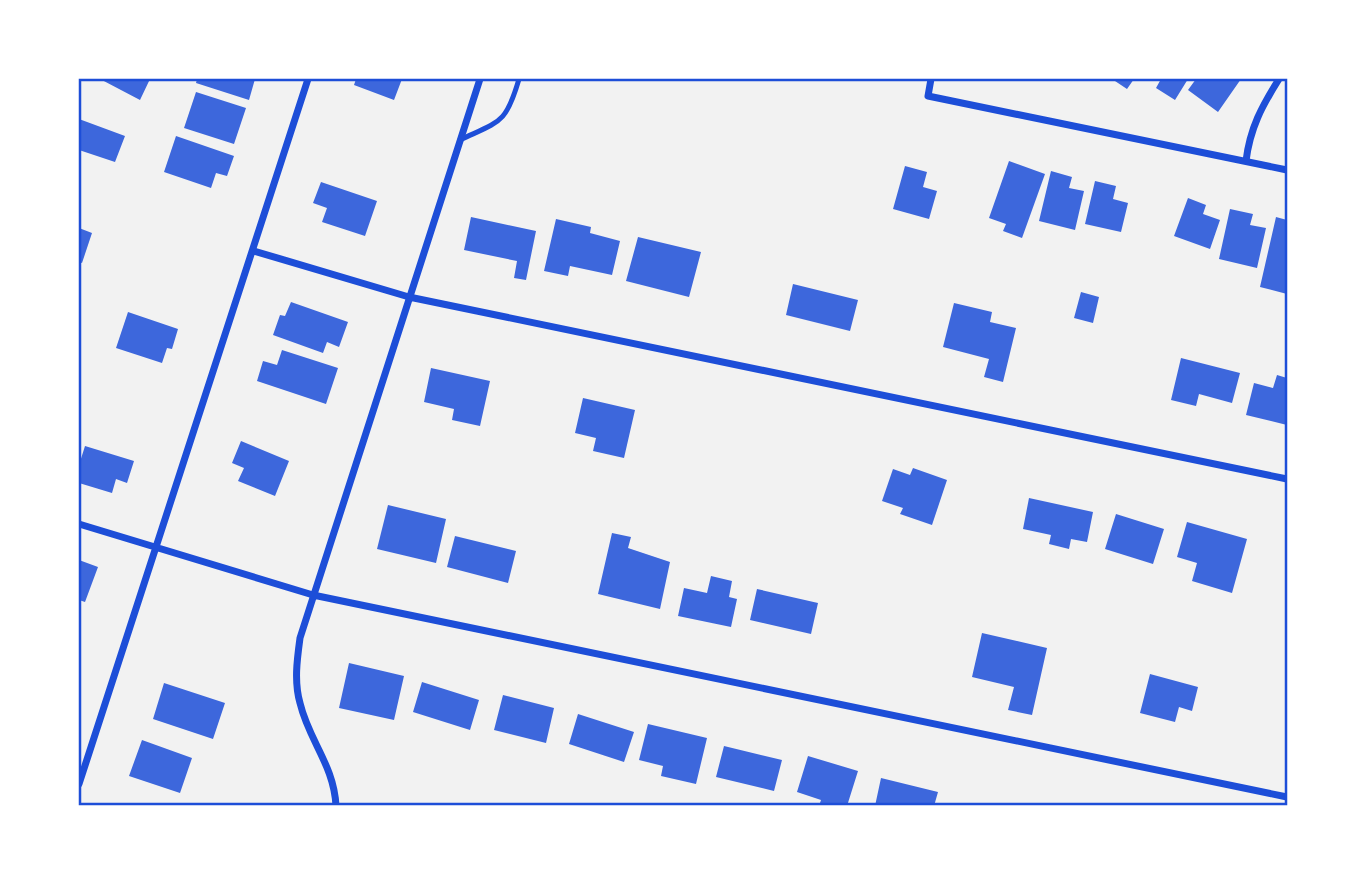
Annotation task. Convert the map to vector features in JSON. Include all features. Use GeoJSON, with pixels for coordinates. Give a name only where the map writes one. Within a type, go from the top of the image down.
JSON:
{"type":"FeatureCollection","features":[{"type":"Feature","properties":{"kind":"street"},"geometry":{"type":"LineString","coordinates":[[79,783],[308,79]]}},
{"type":"Feature","properties":{"kind":"street"},"geometry":{"type":"LineString","coordinates":[[336,806],[328,766],[300,703],[296,678],[300,638],[480,79]]}},
{"type":"Feature","properties":{"kind":"street"},"geometry":{"type":"LineString","coordinates":[[931,79],[928,96],[1287,170]]}},
{"type":"Feature","properties":{"kind":"street"},"geometry":{"type":"LineString","coordinates":[[1246,161],[1256,115],[1279,79]]}},
{"type":"Feature","properties":{"kind":"street"},"geometry":{"type":"LineString","coordinates":[[254,251],[409,297],[1287,479]]}},
{"type":"Feature","properties":{"kind":"street"},"geometry":{"type":"LineString","coordinates":[[79,524],[155,550],[313,595],[1287,797]]}},
{"type":"Feature","properties":{"kind":"lane"},"geometry":{"type":"LineString","coordinates":[[460,140],[502,120],[511,107],[519,79]]}},
{"type":"Feature","properties":{"kind":"building"},"geometry":{"type":"Polygon","coordinates":[[[100,79],[150,79],[140,100],[100,79]]]}},
{"type":"Feature","properties":{"kind":"building"},"geometry":{"type":"Polygon","coordinates":[[[197,79],[255,79],[249,100],[196,83],[197,79]]]}},
{"type":"Feature","properties":{"kind":"building"},"geometry":{"type":"Polygon","coordinates":[[[356,79],[402,79],[394,100],[354,85],[356,79]]]}},
{"type":"Feature","properties":{"kind":"building"},"geometry":{"type":"Polygon","coordinates":[[[1112,79],[1134,79],[1127,89],[1112,79]]]}},
{"type":"Feature","properties":{"kind":"building"},"geometry":{"type":"Polygon","coordinates":[[[1161,79],[1188,79],[1175,100],[1156,88],[1161,79]]]}},
{"type":"Feature","properties":{"kind":"building"},"geometry":{"type":"Polygon","coordinates":[[[1196,79],[1241,79],[1218,112],[1188,90],[1196,79]]]}},
{"type":"Feature","properties":{"kind":"building"},"geometry":{"type":"Polygon","coordinates":[[[196,92],[246,108],[234,144],[184,128],[196,92]]]}},
{"type":"Feature","properties":{"kind":"building"},"geometry":{"type":"Polygon","coordinates":[[[79,119],[125,136],[115,162],[79,150],[79,119]]]}},
{"type":"Feature","properties":{"kind":"building"},"geometry":{"type":"Polygon","coordinates":[[[176,136],[234,156],[227,176],[216,173],[211,188],[164,172],[176,136]]]}},
{"type":"Feature","properties":{"kind":"building"},"geometry":{"type":"Polygon","coordinates":[[[1009,161],[1045,174],[1022,238],[1003,231],[1006,224],[989,218],[1009,161]]]}},
{"type":"Feature","properties":{"kind":"building"},"geometry":{"type":"Polygon","coordinates":[[[905,166],[927,172],[923,187],[937,191],[929,219],[893,209],[905,166]]]}},
{"type":"Feature","properties":{"kind":"building"},"geometry":{"type":"Polygon","coordinates":[[[1051,171],[1072,177],[1069,188],[1084,191],[1075,230],[1039,221],[1051,171]]]}},
{"type":"Feature","properties":{"kind":"building"},"geometry":{"type":"Polygon","coordinates":[[[1095,181],[1116,186],[1113,199],[1128,203],[1121,232],[1085,224],[1095,181]]]}},
{"type":"Feature","properties":{"kind":"building"},"geometry":{"type":"Polygon","coordinates":[[[321,182],[377,201],[365,236],[322,222],[327,208],[313,203],[321,182]]]}},
{"type":"Feature","properties":{"kind":"building"},"geometry":{"type":"Polygon","coordinates":[[[1188,198],[1206,205],[1203,214],[1220,220],[1210,249],[1174,236],[1188,198]]]}},
{"type":"Feature","properties":{"kind":"building"},"geometry":{"type":"Polygon","coordinates":[[[1230,209],[1253,214],[1250,225],[1266,228],[1257,268],[1219,259],[1230,209]]]}},
{"type":"Feature","properties":{"kind":"building"},"geometry":{"type":"Polygon","coordinates":[[[471,217],[536,231],[526,280],[514,278],[517,261],[464,250],[471,217]]]}},
{"type":"Feature","properties":{"kind":"building"},"geometry":{"type":"Polygon","coordinates":[[[1276,217],[1287,220],[1287,294],[1260,287],[1276,217]]]}},
{"type":"Feature","properties":{"kind":"building"},"geometry":{"type":"Polygon","coordinates":[[[556,219],[591,227],[590,233],[620,241],[612,275],[570,266],[568,276],[544,271],[556,219]]]}},
{"type":"Feature","properties":{"kind":"building"},"geometry":{"type":"Polygon","coordinates":[[[79,228],[92,233],[82,263],[79,262],[79,228]]]}},
{"type":"Feature","properties":{"kind":"building"},"geometry":{"type":"Polygon","coordinates":[[[638,237],[701,252],[689,297],[626,281],[638,237]]]}},
{"type":"Feature","properties":{"kind":"building"},"geometry":{"type":"Polygon","coordinates":[[[793,284],[858,300],[850,331],[786,315],[793,284]]]}},
{"type":"Feature","properties":{"kind":"building"},"geometry":{"type":"Polygon","coordinates":[[[1081,292],[1099,297],[1093,323],[1074,318],[1081,292]]]}},
{"type":"Feature","properties":{"kind":"building"},"geometry":{"type":"Polygon","coordinates":[[[291,302],[348,322],[339,347],[327,342],[323,353],[273,335],[280,315],[285,316],[291,302]]]}},
{"type":"Feature","properties":{"kind":"building"},"geometry":{"type":"Polygon","coordinates":[[[954,303],[992,312],[990,322],[1016,328],[1003,382],[984,377],[989,359],[943,347],[954,303]]]}},
{"type":"Feature","properties":{"kind":"building"},"geometry":{"type":"Polygon","coordinates":[[[128,312],[178,329],[172,349],[167,348],[162,363],[116,348],[128,312]]]}},
{"type":"Feature","properties":{"kind":"building"},"geometry":{"type":"Polygon","coordinates":[[[282,350],[338,368],[326,404],[257,381],[263,361],[277,365],[282,350]]]}},
{"type":"Feature","properties":{"kind":"building"},"geometry":{"type":"Polygon","coordinates":[[[1181,358],[1240,373],[1232,403],[1199,394],[1196,406],[1171,400],[1181,358]]]}},
{"type":"Feature","properties":{"kind":"building"},"geometry":{"type":"Polygon","coordinates":[[[431,368],[490,381],[480,426],[452,420],[454,409],[424,402],[431,368]]]}},
{"type":"Feature","properties":{"kind":"building"},"geometry":{"type":"Polygon","coordinates":[[[1277,375],[1287,378],[1287,425],[1246,415],[1254,383],[1273,388],[1277,375]]]}},
{"type":"Feature","properties":{"kind":"building"},"geometry":{"type":"Polygon","coordinates":[[[583,398],[635,410],[624,458],[593,451],[596,438],[575,433],[583,398]]]}},
{"type":"Feature","properties":{"kind":"building"},"geometry":{"type":"Polygon","coordinates":[[[241,441],[289,461],[275,496],[238,481],[244,468],[232,463],[241,441]]]}},
{"type":"Feature","properties":{"kind":"building"},"geometry":{"type":"Polygon","coordinates":[[[85,446],[134,461],[127,483],[116,479],[112,493],[79,483],[79,465],[85,446]]]}},
{"type":"Feature","properties":{"kind":"building"},"geometry":{"type":"Polygon","coordinates":[[[913,468],[947,480],[932,525],[900,514],[903,508],[882,501],[893,469],[910,475],[913,468]]]}},
{"type":"Feature","properties":{"kind":"building"},"geometry":{"type":"Polygon","coordinates":[[[1029,498],[1093,512],[1087,542],[1071,539],[1069,549],[1049,544],[1051,535],[1023,529],[1029,498]]]}},
{"type":"Feature","properties":{"kind":"building"},"geometry":{"type":"Polygon","coordinates":[[[388,505],[446,519],[436,563],[377,549],[388,505]]]}},
{"type":"Feature","properties":{"kind":"building"},"geometry":{"type":"Polygon","coordinates":[[[1116,514],[1164,529],[1153,564],[1105,549],[1116,514]]]}},
{"type":"Feature","properties":{"kind":"building"},"geometry":{"type":"Polygon","coordinates":[[[1187,522],[1247,539],[1232,593],[1192,581],[1197,563],[1177,557],[1187,522]]]}},
{"type":"Feature","properties":{"kind":"building"},"geometry":{"type":"Polygon","coordinates":[[[612,533],[631,537],[628,548],[670,562],[660,609],[598,594],[612,533]]]}},
{"type":"Feature","properties":{"kind":"building"},"geometry":{"type":"Polygon","coordinates":[[[455,536],[516,551],[508,583],[447,567],[455,536]]]}},
{"type":"Feature","properties":{"kind":"building"},"geometry":{"type":"Polygon","coordinates":[[[79,560],[98,567],[85,602],[79,600],[79,560]]]}},
{"type":"Feature","properties":{"kind":"building"},"geometry":{"type":"Polygon","coordinates":[[[711,576],[732,581],[729,597],[737,599],[731,627],[678,616],[684,588],[707,593],[711,576]]]}},
{"type":"Feature","properties":{"kind":"building"},"geometry":{"type":"Polygon","coordinates":[[[757,589],[818,603],[811,634],[750,620],[757,589]]]}},
{"type":"Feature","properties":{"kind":"building"},"geometry":{"type":"Polygon","coordinates":[[[982,633],[1047,648],[1032,715],[1008,710],[1014,687],[972,677],[982,633]]]}},
{"type":"Feature","properties":{"kind":"building"},"geometry":{"type":"Polygon","coordinates":[[[349,663],[404,676],[394,720],[339,708],[349,663]]]}},
{"type":"Feature","properties":{"kind":"building"},"geometry":{"type":"Polygon","coordinates":[[[1150,674],[1198,687],[1192,711],[1179,707],[1175,722],[1140,713],[1150,674]]]}},
{"type":"Feature","properties":{"kind":"building"},"geometry":{"type":"Polygon","coordinates":[[[422,682],[479,700],[470,730],[413,712],[422,682]]]}},
{"type":"Feature","properties":{"kind":"building"},"geometry":{"type":"Polygon","coordinates":[[[164,683],[225,703],[213,739],[153,719],[164,683]]]}},
{"type":"Feature","properties":{"kind":"building"},"geometry":{"type":"Polygon","coordinates":[[[503,695],[554,708],[546,743],[494,730],[503,695]]]}},
{"type":"Feature","properties":{"kind":"building"},"geometry":{"type":"Polygon","coordinates":[[[578,714],[634,732],[624,762],[569,744],[578,714]]]}},
{"type":"Feature","properties":{"kind":"building"},"geometry":{"type":"Polygon","coordinates":[[[648,724],[707,738],[696,784],[661,776],[663,766],[639,760],[648,724]]]}},
{"type":"Feature","properties":{"kind":"building"},"geometry":{"type":"Polygon","coordinates":[[[142,740],[192,758],[180,793],[129,776],[142,740]]]}},
{"type":"Feature","properties":{"kind":"building"},"geometry":{"type":"Polygon","coordinates":[[[724,746],[782,760],[774,791],[716,777],[724,746]]]}},
{"type":"Feature","properties":{"kind":"building"},"geometry":{"type":"Polygon","coordinates":[[[808,756],[858,771],[847,806],[819,806],[821,800],[797,792],[808,756]]]}},
{"type":"Feature","properties":{"kind":"building"},"geometry":{"type":"Polygon","coordinates":[[[881,778],[938,792],[934,806],[875,806],[881,778]]]}}]}
